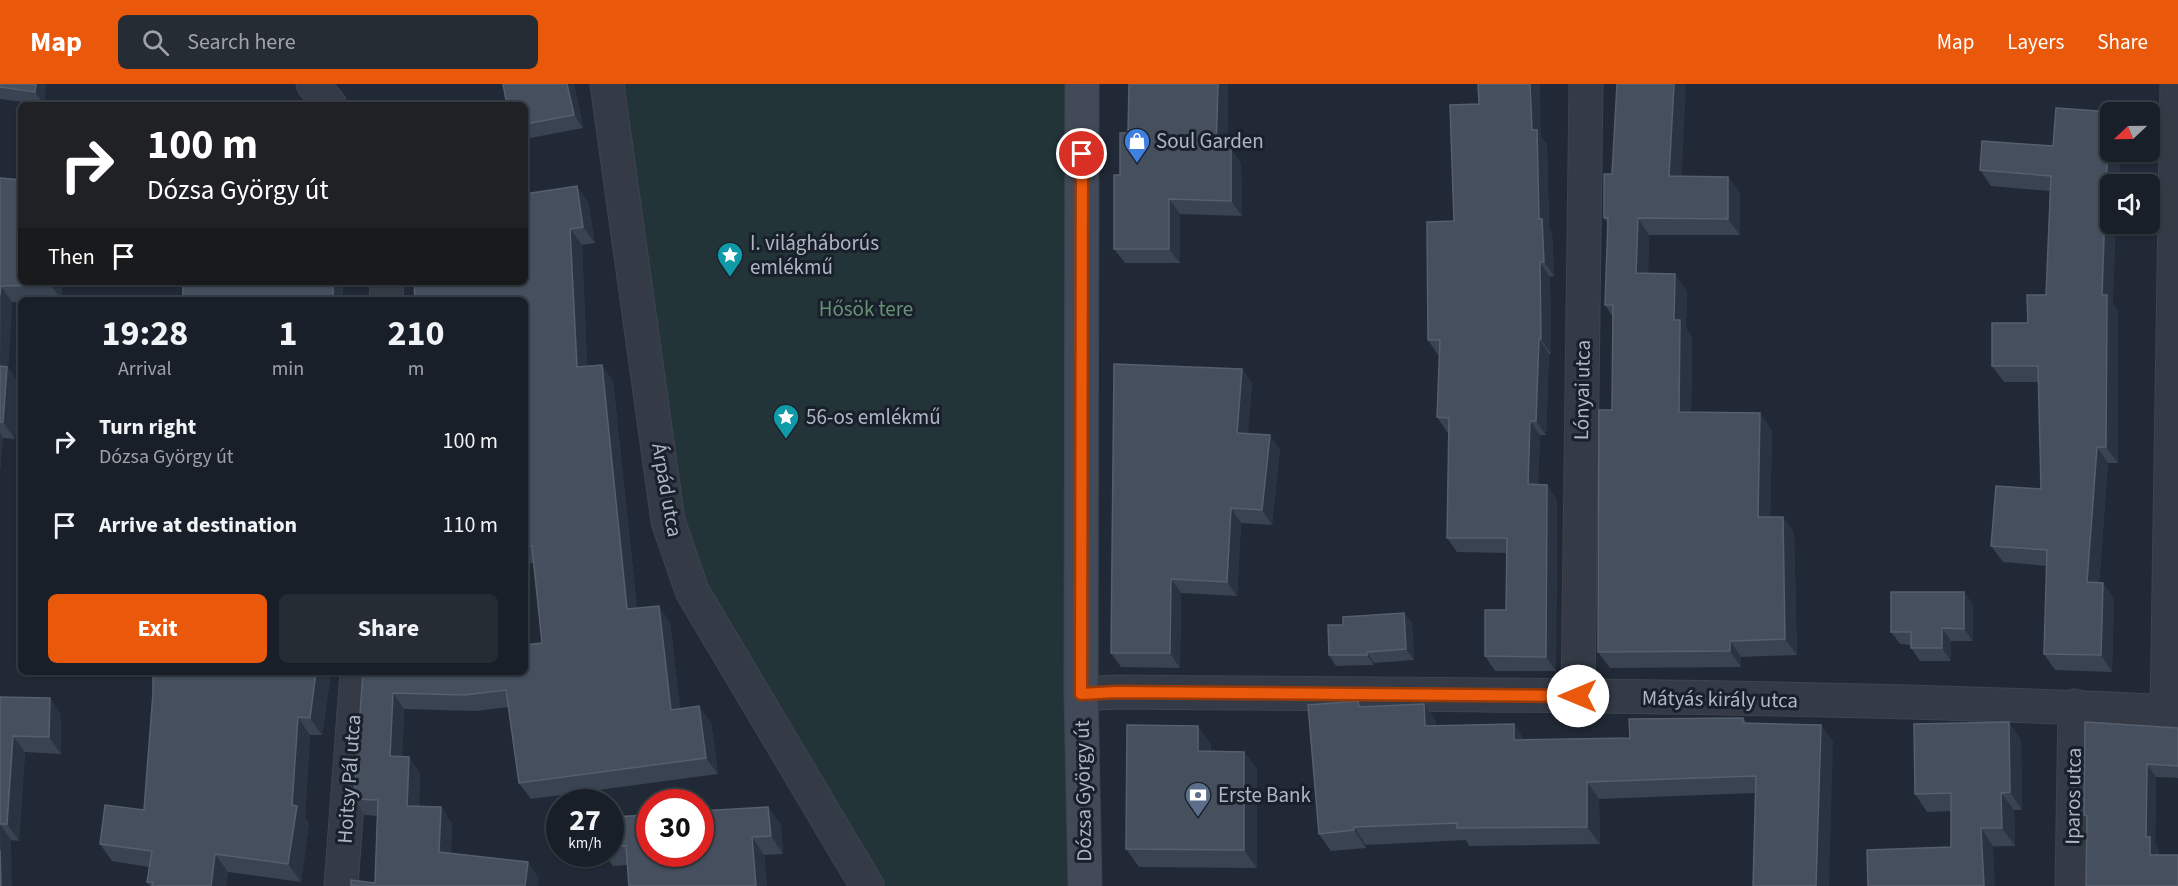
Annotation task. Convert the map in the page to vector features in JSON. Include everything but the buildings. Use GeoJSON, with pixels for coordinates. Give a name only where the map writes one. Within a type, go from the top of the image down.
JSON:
{"type":"FeatureCollection","features":[{"type":"Feature","properties":{"kind":"main road","name":"Dózsa György út"},"geometry":{"type":"LineString","coordinates":[[1082,84],[1081,694],[1085,886]]}},
{"type":"Feature","properties":{"kind":"street"},"geometry":{"type":"LineString","coordinates":[[313,84],[328,102]]}},
{"type":"Feature","properties":{"kind":"street","name":"Árpád utca"},"geometry":{"type":"LineString","coordinates":[[607,84],[669,521],[692,591],[867,886]]}},
{"type":"Feature","properties":{"kind":"street","name":"Lónyai utca"},"geometry":{"type":"LineString","coordinates":[[1578,696],[1586,84]]}},
{"type":"Feature","properties":{"kind":"street"},"geometry":{"type":"LineString","coordinates":[[2172,712],[2176,84]]}},
{"type":"Feature","properties":{"kind":"street","name":"Hoitsy Pál utca"},"geometry":{"type":"LineString","coordinates":[[341,886],[357,675]]}},
{"type":"Feature","properties":{"kind":"street","name":"Mátyás király utca"},"geometry":{"type":"LineString","coordinates":[[1081,694],[1115,692],[1578,696],[2075,706],[2172,712]]}},
{"type":"Feature","properties":{"kind":"street","name":"Iparos utca"},"geometry":{"type":"LineString","coordinates":[[2072,886],[2075,706]]}},
{"type":"Feature","properties":{"kind":"green space","name":"Hősök tere"},"geometry":{"type":"Polygon","coordinates":[[[606,84],[1086,84],[1102,886],[867,886],[692,591],[606,84]]]}},
{"type":"Feature","properties":{"kind":"place","name":"Soul Garden"},"geometry":{"type":"Point","coordinates":[1137,164]}},
{"type":"Feature","properties":{"kind":"place","name":"I. világháborús emlékmű"},"geometry":{"type":"Point","coordinates":[730,278]}},
{"type":"Feature","properties":{"kind":"place","name":"56-os emlékmű"},"geometry":{"type":"Point","coordinates":[786,440]}},
{"type":"Feature","properties":{"kind":"place","name":"Erste Bank"},"geometry":{"type":"Point","coordinates":[1198,818]}},
{"type":"Feature","properties":{"kind":"route"},"geometry":{"type":"LineString","coordinates":[[1082,154],[1081,694],[1115,692],[1578,696]]}}]}
